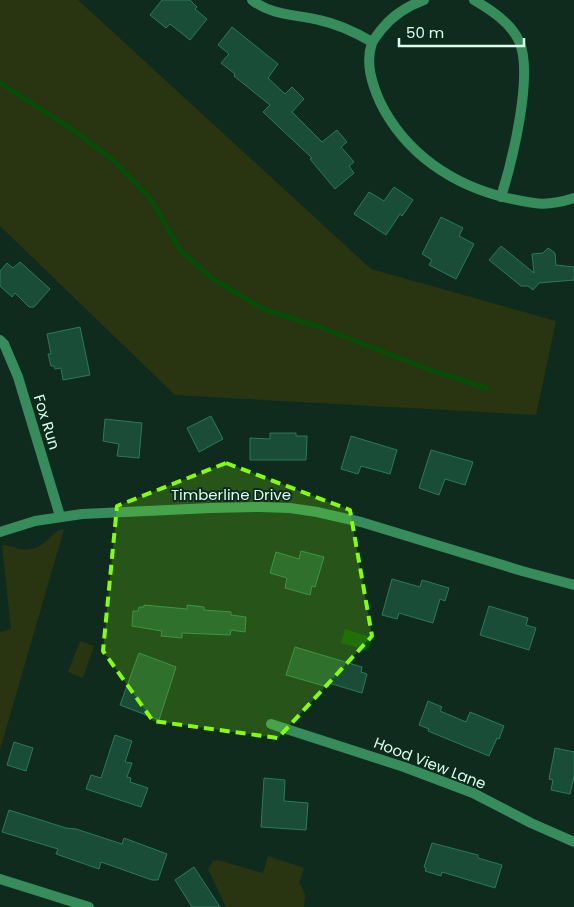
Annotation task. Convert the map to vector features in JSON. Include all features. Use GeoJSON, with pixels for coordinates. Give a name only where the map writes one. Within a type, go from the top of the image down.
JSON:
{"type":"FeatureCollection","features":[{"type":"Feature","properties":{"kind":"street"},"geometry":{"type":"LineString","coordinates":[[252,0],[280,14],[316,19],[338,25],[356,32],[372,42]]}},
{"type":"Feature","properties":{"kind":"street"},"geometry":{"type":"LineString","coordinates":[[424,0],[414,3],[397,14],[384,26],[372,42],[369,65],[371,80],[385,110],[404,138],[423,158],[448,176],[475,189],[536,205],[556,204],[574,198]]}},
{"type":"Feature","properties":{"kind":"street"},"geometry":{"type":"LineString","coordinates":[[474,0],[489,9],[512,29],[519,42],[523,56],[523,86],[517,134],[510,169],[501,197]]}},
{"type":"Feature","properties":{"kind":"street","name":"Fox Run"},"geometry":{"type":"LineString","coordinates":[[0,340],[4,344],[18,377],[60,516]]}},
{"type":"Feature","properties":{"kind":"street","name":"Timberline Drive"},"geometry":{"type":"LineString","coordinates":[[0,532],[60,516],[82,514],[260,507],[303,510],[361,522],[574,586]]}},
{"type":"Feature","properties":{"kind":"street","name":"Hood View Lane"},"geometry":{"type":"LineString","coordinates":[[271,724],[404,766],[473,793],[531,824],[574,842]]}},
{"type":"Feature","properties":{"kind":"street"},"geometry":{"type":"LineString","coordinates":[[0,880],[89,907]]}},
{"type":"Feature","properties":{"kind":"highlighted area"},"geometry":{"type":"Polygon","coordinates":[[[226,463],[350,510],[372,636],[278,738],[153,721],[103,651],[117,506],[226,463]]]}},
{"type":"Feature","properties":{"kind":"shaded area"},"geometry":{"type":"Polygon","coordinates":[[[0,0],[78,0],[371,269],[556,321],[536,415],[175,395],[0,226],[0,0]]]}},
{"type":"Feature","properties":{"kind":"shaded area"},"geometry":{"type":"Polygon","coordinates":[[[64,529],[0,750],[0,632],[11,629],[2,545],[23,549],[36,548],[59,530],[64,529]]]}},
{"type":"Feature","properties":{"kind":"shaded area"},"geometry":{"type":"Polygon","coordinates":[[[345,629],[373,638],[368,651],[341,643],[345,629]]]}},
{"type":"Feature","properties":{"kind":"shaded area"},"geometry":{"type":"Polygon","coordinates":[[[80,641],[94,646],[83,678],[68,672],[80,641]]]}},
{"type":"Feature","properties":{"kind":"shaded area"},"geometry":{"type":"Polygon","coordinates":[[[268,856],[304,868],[299,884],[305,895],[304,907],[226,907],[208,869],[213,861],[218,860],[263,873],[268,856]]]}},
{"type":"Feature","properties":{"kind":"building"},"geometry":{"type":"Polygon","coordinates":[[[162,0],[190,0],[197,7],[195,9],[207,19],[190,40],[170,24],[166,28],[150,15],[162,0]]]}},
{"type":"Feature","properties":{"kind":"building"},"geometry":{"type":"Polygon","coordinates":[[[232,27],[278,64],[268,78],[285,94],[292,87],[304,99],[292,112],[322,142],[337,130],[347,142],[341,147],[354,162],[349,166],[354,173],[335,189],[310,159],[312,158],[263,112],[270,105],[221,63],[229,54],[218,45],[232,27]]]}},
{"type":"Feature","properties":{"kind":"building"},"geometry":{"type":"Polygon","coordinates":[[[394,187],[413,200],[402,216],[400,214],[386,235],[354,214],[369,192],[384,201],[394,187]]]}},
{"type":"Feature","properties":{"kind":"building"},"geometry":{"type":"Polygon","coordinates":[[[441,217],[463,228],[459,236],[474,244],[456,279],[429,265],[432,260],[422,254],[441,217]]]}},
{"type":"Feature","properties":{"kind":"building"},"geometry":{"type":"Polygon","coordinates":[[[501,246],[534,273],[532,254],[543,253],[548,248],[555,253],[556,265],[574,267],[574,280],[539,283],[533,290],[528,286],[521,286],[489,260],[501,246]]]}},
{"type":"Feature","properties":{"kind":"building"},"geometry":{"type":"Polygon","coordinates":[[[20,262],[50,289],[34,307],[29,307],[15,293],[12,297],[0,286],[0,271],[7,263],[13,268],[20,262]]]}},
{"type":"Feature","properties":{"kind":"building"},"geometry":{"type":"Polygon","coordinates":[[[80,327],[90,375],[63,380],[61,368],[55,369],[54,366],[51,366],[47,334],[80,327]]]}},
{"type":"Feature","properties":{"kind":"building"},"geometry":{"type":"Polygon","coordinates":[[[211,416],[223,439],[199,452],[187,428],[211,416]]]}},
{"type":"Feature","properties":{"kind":"building"},"geometry":{"type":"Polygon","coordinates":[[[105,419],[142,423],[139,458],[117,456],[119,444],[103,441],[105,419]]]}},
{"type":"Feature","properties":{"kind":"building"},"geometry":{"type":"Polygon","coordinates":[[[270,433],[296,433],[296,436],[307,436],[306,460],[250,460],[250,438],[270,439],[270,433]]]}},
{"type":"Feature","properties":{"kind":"building"},"geometry":{"type":"Polygon","coordinates":[[[351,436],[397,450],[390,474],[361,466],[358,474],[341,469],[351,436]]]}},
{"type":"Feature","properties":{"kind":"building"},"geometry":{"type":"Polygon","coordinates":[[[431,450],[473,462],[465,485],[445,479],[439,495],[419,488],[431,450]]]}},
{"type":"Feature","properties":{"kind":"building"},"geometry":{"type":"Polygon","coordinates":[[[301,551],[324,557],[315,587],[312,586],[310,595],[285,588],[287,578],[270,573],[276,552],[299,559],[301,551]]]}},
{"type":"Feature","properties":{"kind":"building"},"geometry":{"type":"Polygon","coordinates":[[[392,579],[420,587],[422,580],[449,588],[445,601],[440,599],[433,623],[399,613],[397,619],[382,615],[392,579]]]}},
{"type":"Feature","properties":{"kind":"building"},"geometry":{"type":"Polygon","coordinates":[[[144,605],[187,609],[187,605],[204,607],[204,610],[231,612],[231,615],[246,617],[245,632],[231,630],[230,635],[182,633],[182,638],[161,636],[162,631],[132,626],[133,611],[138,611],[139,607],[144,607],[144,605]]]}},
{"type":"Feature","properties":{"kind":"building"},"geometry":{"type":"Polygon","coordinates":[[[489,606],[528,618],[526,625],[536,628],[529,650],[480,635],[489,606]]]}},
{"type":"Feature","properties":{"kind":"building"},"geometry":{"type":"Polygon","coordinates":[[[295,647],[362,667],[361,672],[367,674],[362,693],[329,683],[328,687],[286,675],[295,647]]]}},
{"type":"Feature","properties":{"kind":"building"},"geometry":{"type":"Polygon","coordinates":[[[139,653],[176,667],[159,720],[120,705],[139,653]]]}},
{"type":"Feature","properties":{"kind":"building"},"geometry":{"type":"Polygon","coordinates":[[[428,701],[442,707],[440,711],[466,722],[470,712],[504,726],[489,756],[428,731],[429,729],[419,725],[428,701]]]}},
{"type":"Feature","properties":{"kind":"building"},"geometry":{"type":"Polygon","coordinates":[[[115,735],[132,741],[125,762],[132,763],[127,777],[131,778],[130,782],[148,788],[141,807],[86,789],[91,775],[101,778],[115,735]]]}},
{"type":"Feature","properties":{"kind":"building"},"geometry":{"type":"Polygon","coordinates":[[[14,742],[33,748],[26,771],[7,765],[14,742]]]}},
{"type":"Feature","properties":{"kind":"building"},"geometry":{"type":"Polygon","coordinates":[[[555,748],[574,752],[574,777],[570,794],[551,790],[553,780],[549,779],[555,748]]]}},
{"type":"Feature","properties":{"kind":"building"},"geometry":{"type":"Polygon","coordinates":[[[264,778],[285,780],[284,801],[308,803],[306,830],[261,827],[264,778]]]}},
{"type":"Feature","properties":{"kind":"building"},"geometry":{"type":"Polygon","coordinates":[[[9,810],[122,844],[124,838],[167,854],[158,880],[152,880],[101,862],[99,869],[56,854],[58,849],[2,832],[9,810]]]}},
{"type":"Feature","properties":{"kind":"building"},"geometry":{"type":"Polygon","coordinates":[[[432,843],[478,855],[478,858],[502,865],[495,888],[442,872],[441,876],[425,871],[426,868],[424,867],[432,843]]]}},
{"type":"Feature","properties":{"kind":"building"},"geometry":{"type":"Polygon","coordinates":[[[194,867],[220,907],[192,907],[175,880],[194,867]]]}},
{"type":"Feature","properties":{"kind":"waterway"},"geometry":{"type":"LineString","coordinates":[[0,83],[76,132],[114,161],[151,199],[180,250],[213,279],[263,309],[322,328],[427,369],[486,388]]}}]}
